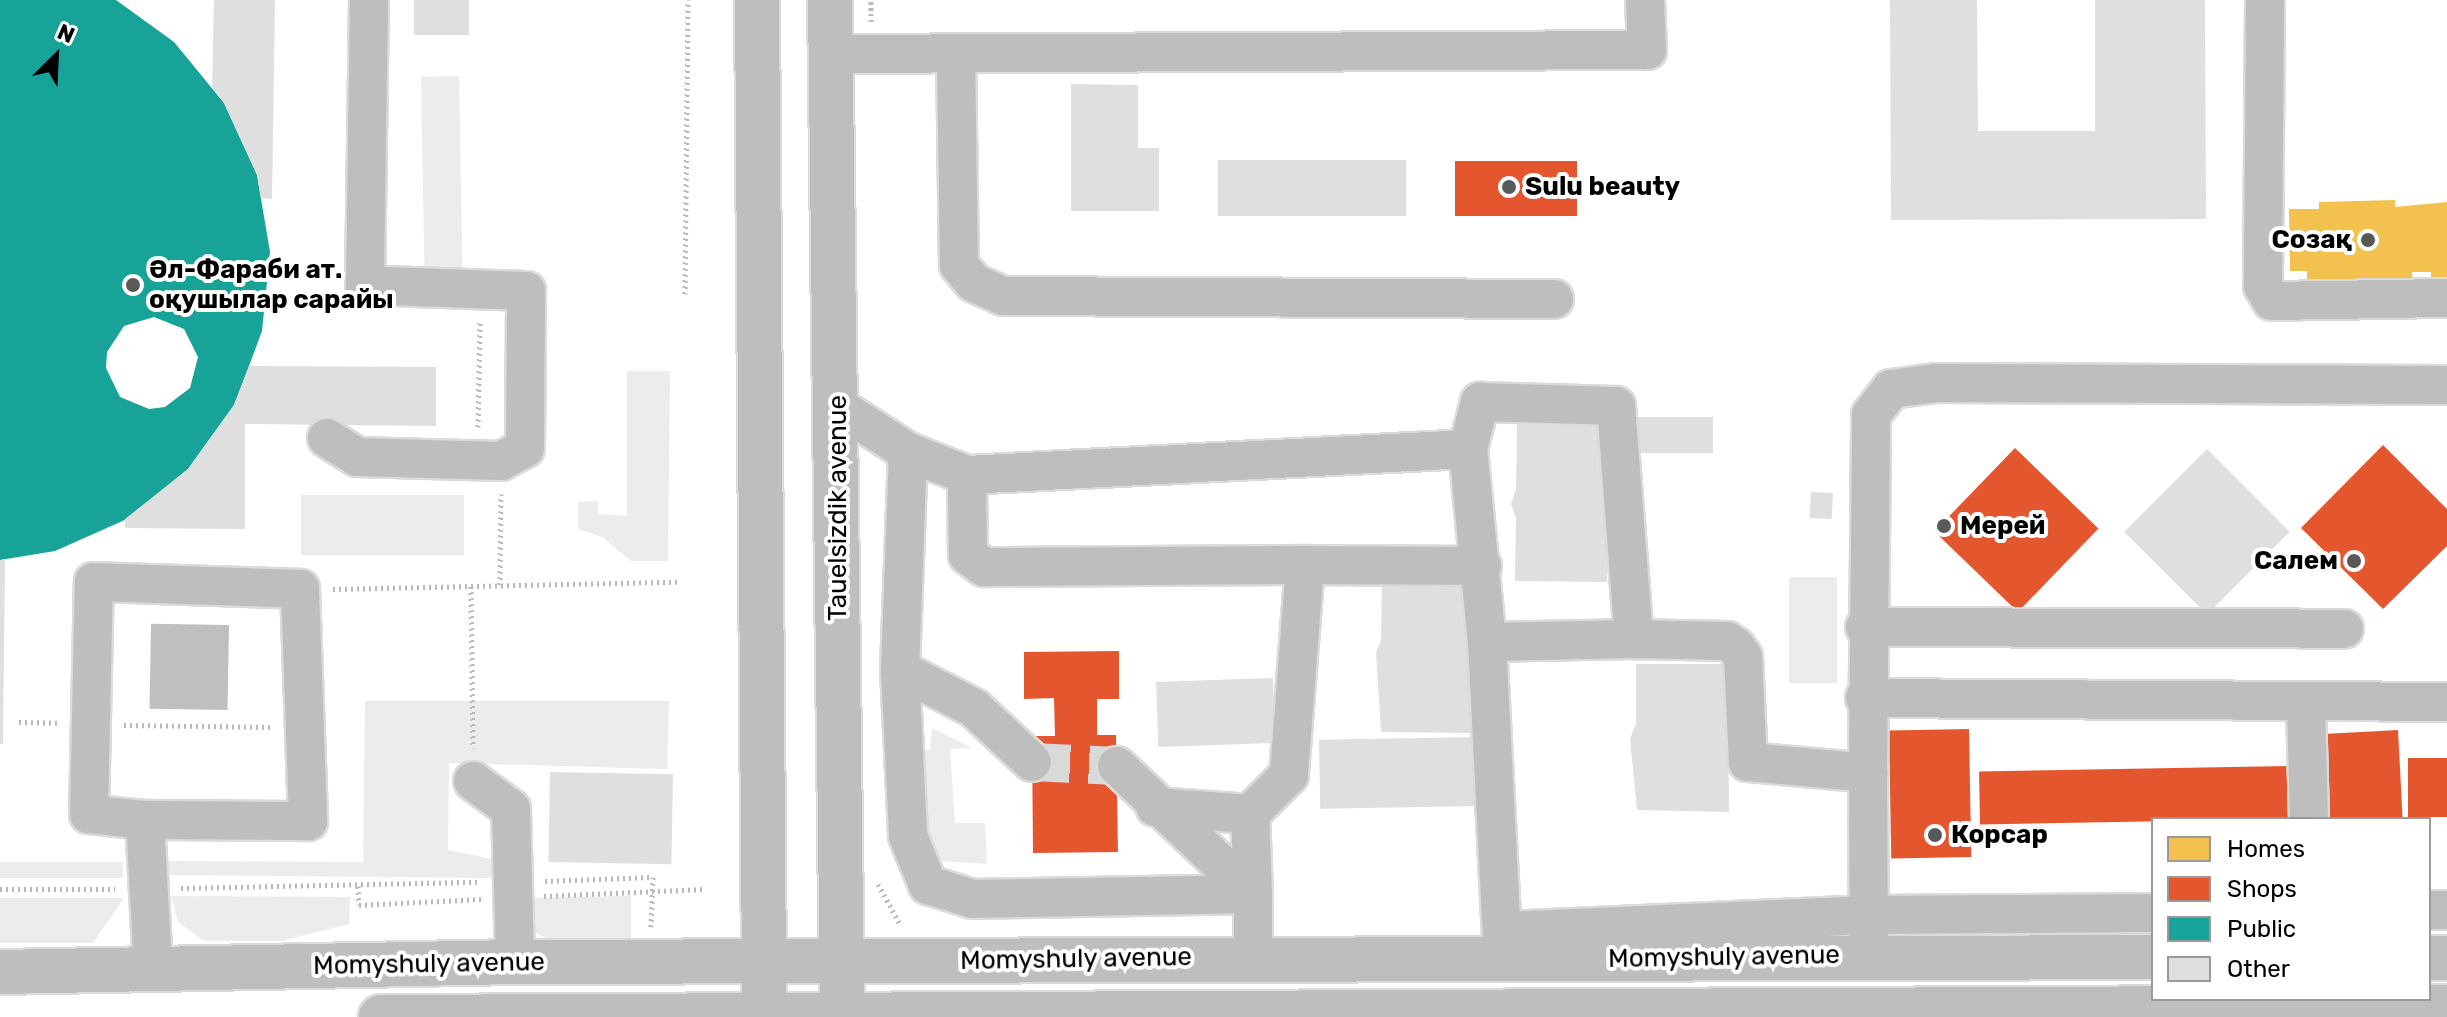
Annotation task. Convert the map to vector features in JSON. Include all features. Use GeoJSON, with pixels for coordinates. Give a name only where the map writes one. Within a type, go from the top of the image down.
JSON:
{"type":"FeatureCollection","features":[{"type":"Feature","properties":{"kind":"main road"},"geometry":{"type":"LineString","coordinates":[[757,0],[764,1015]]}},
{"type":"Feature","properties":{"kind":"main road","name":"Tauelsizdik avenue"},"geometry":{"type":"LineString","coordinates":[[830,0],[842,1016]]}},
{"type":"Feature","properties":{"kind":"main road","name":"Momyshuly avenue"},"geometry":{"type":"LineString","coordinates":[[0,972],[515,962],[1253,957],[1504,946],[1869,936],[2151,957]]}},
{"type":"Feature","properties":{"kind":"main road","name":"Momyshuly avenue"},"geometry":{"type":"LineString","coordinates":[[381,1017],[2245,1013],[2447,1007]]}},
{"type":"Feature","properties":{"kind":"lane"},"geometry":{"type":"LineString","coordinates":[[327,438],[357,457],[489,461],[525,448],[526,291],[365,285],[369,0]]}},
{"type":"Feature","properties":{"kind":"lane"},"geometry":{"type":"LineString","coordinates":[[831,54],[1647,50],[1645,0]]}},
{"type":"Feature","properties":{"kind":"lane"},"geometry":{"type":"LineString","coordinates":[[2265,0],[2263,286],[2272,301],[2298,304],[2447,298]]}},
{"type":"Feature","properties":{"kind":"lane"},"geometry":{"type":"LineString","coordinates":[[956,53],[959,265],[974,283],[1003,296],[1554,299]]}},
{"type":"Feature","properties":{"kind":"lane"},"geometry":{"type":"LineString","coordinates":[[2151,913],[1869,936],[1865,627],[1871,415],[1891,389],[1936,383],[2447,385]]}},
{"type":"Feature","properties":{"kind":"lane"},"geometry":{"type":"LineString","coordinates":[[1504,946],[1482,566],[1468,449],[1480,402],[1616,406],[1634,639]]}},
{"type":"Feature","properties":{"kind":"lane"},"geometry":{"type":"LineString","coordinates":[[837,406],[908,452],[967,475],[1468,449]]}},
{"type":"Feature","properties":{"kind":"lane"},"geometry":{"type":"LineString","coordinates":[[908,452],[900,670],[908,836],[928,885],[973,899],[1253,894]]}},
{"type":"Feature","properties":{"kind":"lane"},"geometry":{"type":"LineString","coordinates":[[967,475],[968,555],[984,567],[1482,566]]}},
{"type":"Feature","properties":{"kind":"lane"},"geometry":{"type":"LineString","coordinates":[[1253,957],[1250,814],[1289,775],[1305,565]]}},
{"type":"Feature","properties":{"kind":"lane"},"geometry":{"type":"LineString","coordinates":[[94,582],[300,589],[308,821],[145,820],[89,814],[94,582]]}},
{"type":"Feature","properties":{"kind":"lane"},"geometry":{"type":"LineString","coordinates":[[1865,627],[2344,629]]}},
{"type":"Feature","properties":{"kind":"lane"},"geometry":{"type":"LineString","coordinates":[[1487,642],[1727,641],[1743,657],[1748,762],[1868,773]]}},
{"type":"Feature","properties":{"kind":"lane"},"geometry":{"type":"LineString","coordinates":[[900,670],[974,708],[1032,762]]}},
{"type":"Feature","properties":{"kind":"lane"},"geometry":{"type":"LineString","coordinates":[[1865,698],[2306,705],[2447,702]]}},
{"type":"Feature","properties":{"kind":"lane"},"geometry":{"type":"LineString","coordinates":[[2306,705],[2309,817]]}},
{"type":"Feature","properties":{"kind":"lane"},"geometry":{"type":"LineString","coordinates":[[1117,766],[1155,807],[1253,894]]}},
{"type":"Feature","properties":{"kind":"lane"},"geometry":{"type":"LineString","coordinates":[[473,781],[511,809],[515,962]]}},
{"type":"Feature","properties":{"kind":"lane"},"geometry":{"type":"LineString","coordinates":[[1155,807],[1250,814]]}},
{"type":"Feature","properties":{"kind":"lane"},"geometry":{"type":"LineString","coordinates":[[145,820],[153,970]]}},
{"type":"Feature","properties":{"kind":"path"},"geometry":{"type":"LineString","coordinates":[[685,294],[688,0]]}},
{"type":"Feature","properties":{"kind":"path"},"geometry":{"type":"LineString","coordinates":[[481,289],[489,461],[500,585]]}},
{"type":"Feature","properties":{"kind":"path"},"geometry":{"type":"LineString","coordinates":[[300,589],[677,582]]}},
{"type":"Feature","properties":{"kind":"path"},"geometry":{"type":"LineString","coordinates":[[471,586],[473,781]]}},
{"type":"Feature","properties":{"kind":"path"},"geometry":{"type":"LineString","coordinates":[[19,722],[305,727]]}},
{"type":"Feature","properties":{"kind":"path"},"geometry":{"type":"LineString","coordinates":[[0,889],[147,889],[653,877],[650,935]]}},
{"type":"Feature","properties":{"kind":"shaded area"},"geometry":{"type":"Polygon","coordinates":[[[459,76],[462,270],[424,271],[421,77],[459,76]]]}},
{"type":"Feature","properties":{"kind":"shaded area"},"geometry":{"type":"Polygon","coordinates":[[[627,371],[670,371],[668,561],[631,561],[602,537],[578,529],[578,502],[598,501],[598,514],[627,516],[627,371]]]}},
{"type":"Feature","properties":{"kind":"shaded area"},"geometry":{"type":"Polygon","coordinates":[[[301,495],[464,495],[464,555],[301,555],[301,495]]]}},
{"type":"Feature","properties":{"kind":"shaded area"},"geometry":{"type":"Polygon","coordinates":[[[1789,577],[1837,577],[1837,683],[1789,683],[1789,577]]]}},
{"type":"Feature","properties":{"kind":"shaded area"},"geometry":{"type":"Polygon","coordinates":[[[151,624],[229,625],[228,710],[150,709],[151,624]]]}},
{"type":"Feature","properties":{"kind":"shaded area"},"geometry":{"type":"Polygon","coordinates":[[[365,701],[669,701],[667,769],[449,763],[448,850],[502,861],[489,878],[167,875],[168,861],[363,862],[365,701]]]}},
{"type":"Feature","properties":{"kind":"shaded area"},"geometry":{"type":"Polygon","coordinates":[[[932,728],[972,748],[950,749],[955,823],[985,823],[987,864],[937,861],[928,852],[918,749],[930,750],[932,728]]]}},
{"type":"Feature","properties":{"kind":"shaded area"},"geometry":{"type":"Polygon","coordinates":[[[0,862],[123,862],[123,878],[0,878],[0,862]]]}},
{"type":"Feature","properties":{"kind":"shaded area"},"geometry":{"type":"Polygon","coordinates":[[[171,896],[350,897],[349,924],[281,941],[204,941],[178,922],[171,896]]]}},
{"type":"Feature","properties":{"kind":"shaded area"},"geometry":{"type":"Polygon","coordinates":[[[631,896],[631,942],[552,941],[528,929],[525,898],[631,896]]]}},
{"type":"Feature","properties":{"kind":"shaded area"},"geometry":{"type":"Polygon","coordinates":[[[0,898],[124,898],[93,943],[0,943],[0,898]]]}},
{"type":"Feature","properties":{"kind":"building: Homes","name":"Созақ"},"geometry":{"type":"Polygon","coordinates":[[[2395,200],[2395,207],[2447,202],[2447,278],[2431,278],[2431,272],[2412,272],[2412,278],[2307,280],[2307,271],[2290,271],[2289,209],[2319,209],[2319,202],[2395,200]]]}},
{"type":"Feature","properties":{"kind":"building: Shops"},"geometry":{"type":"Polygon","coordinates":[[[1455,161],[1577,161],[1577,216],[1455,216],[1455,161]]]}},
{"type":"Feature","properties":{"kind":"building: Shops"},"geometry":{"type":"Polygon","coordinates":[[[2383,445],[2447,509],[2447,546],[2383,609],[2301,528],[2383,445]]]}},
{"type":"Feature","properties":{"kind":"building: Shops"},"geometry":{"type":"Polygon","coordinates":[[[2015,448],[2098,529],[2018,612],[1934,531],[2015,448]]]}},
{"type":"Feature","properties":{"kind":"building: Shops"},"geometry":{"type":"Polygon","coordinates":[[[1119,651],[1119,699],[1097,699],[1097,735],[1116,735],[1118,852],[1033,853],[1032,736],[1055,736],[1054,698],[1024,699],[1024,652],[1119,651]]]}},
{"type":"Feature","properties":{"kind":"building: Shops"},"geometry":{"type":"Polygon","coordinates":[[[1969,729],[1971,857],[1891,858],[1889,730],[1969,729]]]}},
{"type":"Feature","properties":{"kind":"building: Shops"},"geometry":{"type":"Polygon","coordinates":[[[2398,730],[2403,817],[2323,817],[2319,734],[2398,730]]]}},
{"type":"Feature","properties":{"kind":"building: Shops"},"geometry":{"type":"Polygon","coordinates":[[[2408,758],[2447,758],[2447,817],[2408,817],[2408,758]]]}},
{"type":"Feature","properties":{"kind":"building: Shops"},"geometry":{"type":"Polygon","coordinates":[[[2288,766],[2289,817],[2151,817],[2151,821],[1980,824],[1979,771],[2288,766]]]}},
{"type":"Feature","properties":{"kind":"building: Public","name":"Әл-Фараби ат. оқушылар сарайы"},"geometry":{"type":"Polygon","coordinates":[[[0,0],[116,0],[174,42],[224,103],[257,175],[270,252],[262,331],[234,405],[188,469],[127,519],[55,551],[0,560],[0,0]],[[154,317],[124,326],[107,352],[106,368],[120,397],[149,409],[165,407],[190,388],[198,357],[184,329],[154,317]]]}},
{"type":"Feature","properties":{"kind":"building: Other"},"geometry":{"type":"Polygon","coordinates":[[[214,0],[275,0],[272,199],[261,198],[257,175],[224,103],[212,88],[214,0]]]}},
{"type":"Feature","properties":{"kind":"building: Other"},"geometry":{"type":"Polygon","coordinates":[[[414,0],[469,0],[469,35],[414,35],[414,0]]]}},
{"type":"Feature","properties":{"kind":"building: Other"},"geometry":{"type":"Polygon","coordinates":[[[1890,0],[1977,0],[1978,131],[2095,131],[2095,0],[2205,0],[2206,219],[1891,220],[1890,0]]]}},
{"type":"Feature","properties":{"kind":"building: Other"},"geometry":{"type":"Polygon","coordinates":[[[1071,84],[1138,85],[1138,148],[1159,148],[1159,211],[1071,211],[1071,84]]]}},
{"type":"Feature","properties":{"kind":"building: Other"},"geometry":{"type":"Polygon","coordinates":[[[1218,160],[1406,160],[1406,216],[1218,216],[1218,160]]]}},
{"type":"Feature","properties":{"kind":"building: Other"},"geometry":{"type":"Polygon","coordinates":[[[249,366],[436,367],[436,426],[245,424],[245,529],[125,528],[125,519],[188,469],[234,405],[249,366]]]}},
{"type":"Feature","properties":{"kind":"building: Other"},"geometry":{"type":"Polygon","coordinates":[[[1637,417],[1713,417],[1713,453],[1637,453],[1637,417]]]}},
{"type":"Feature","properties":{"kind":"building: Other"},"geometry":{"type":"Polygon","coordinates":[[[1517,424],[1609,426],[1607,582],[1515,581],[1516,518],[1511,504],[1516,489],[1517,424]]]}},
{"type":"Feature","properties":{"kind":"building: Other"},"geometry":{"type":"Polygon","coordinates":[[[2207,449],[2290,532],[2207,614],[2124,532],[2207,449]]]}},
{"type":"Feature","properties":{"kind":"building: Other"},"geometry":{"type":"Polygon","coordinates":[[[1811,492],[1833,493],[1832,519],[1810,518],[1811,492]]]}},
{"type":"Feature","properties":{"kind":"building: Other"},"geometry":{"type":"Polygon","coordinates":[[[5,559],[3,744],[0,744],[0,560],[5,559]]]}},
{"type":"Feature","properties":{"kind":"building: Other"},"geometry":{"type":"Polygon","coordinates":[[[1382,576],[1474,577],[1472,733],[1381,732],[1376,652],[1381,640],[1382,576]]]}},
{"type":"Feature","properties":{"kind":"building: Other"},"geometry":{"type":"Polygon","coordinates":[[[1636,664],[1728,664],[1729,812],[1637,810],[1630,739],[1636,723],[1636,664]]]}},
{"type":"Feature","properties":{"kind":"building: Other"},"geometry":{"type":"Polygon","coordinates":[[[1273,678],[1275,743],[1158,747],[1156,682],[1273,678]]]}},
{"type":"Feature","properties":{"kind":"building: Other"},"geometry":{"type":"Polygon","coordinates":[[[1480,737],[1481,806],[1320,809],[1319,740],[1480,737]]]}},
{"type":"Feature","properties":{"kind":"building: Other"},"geometry":{"type":"Polygon","coordinates":[[[550,772],[673,774],[671,864],[548,862],[550,772]]]}},
{"type":"Feature","properties":{"kind":"tunnel"},"geometry":{"type":"LineString","coordinates":[[1032,762],[1117,766]]}},
{"type":"Feature","properties":{"kind":"place","name":"Sulu beauty"},"geometry":{"type":"Point","coordinates":[1509,187]}},
{"type":"Feature","properties":{"kind":"place","name":"Созақ"},"geometry":{"type":"Point","coordinates":[2368,240]}},
{"type":"Feature","properties":{"kind":"place","name":"Әл-Фараби ат. оқушылар сарайы"},"geometry":{"type":"Point","coordinates":[133,285]}},
{"type":"Feature","properties":{"kind":"place","name":"Мерей"},"geometry":{"type":"Point","coordinates":[1944,526]}},
{"type":"Feature","properties":{"kind":"place","name":"Салем"},"geometry":{"type":"Point","coordinates":[2354,561]}},
{"type":"Feature","properties":{"kind":"place","name":"Корсар"},"geometry":{"type":"Point","coordinates":[1935,835]}}]}
